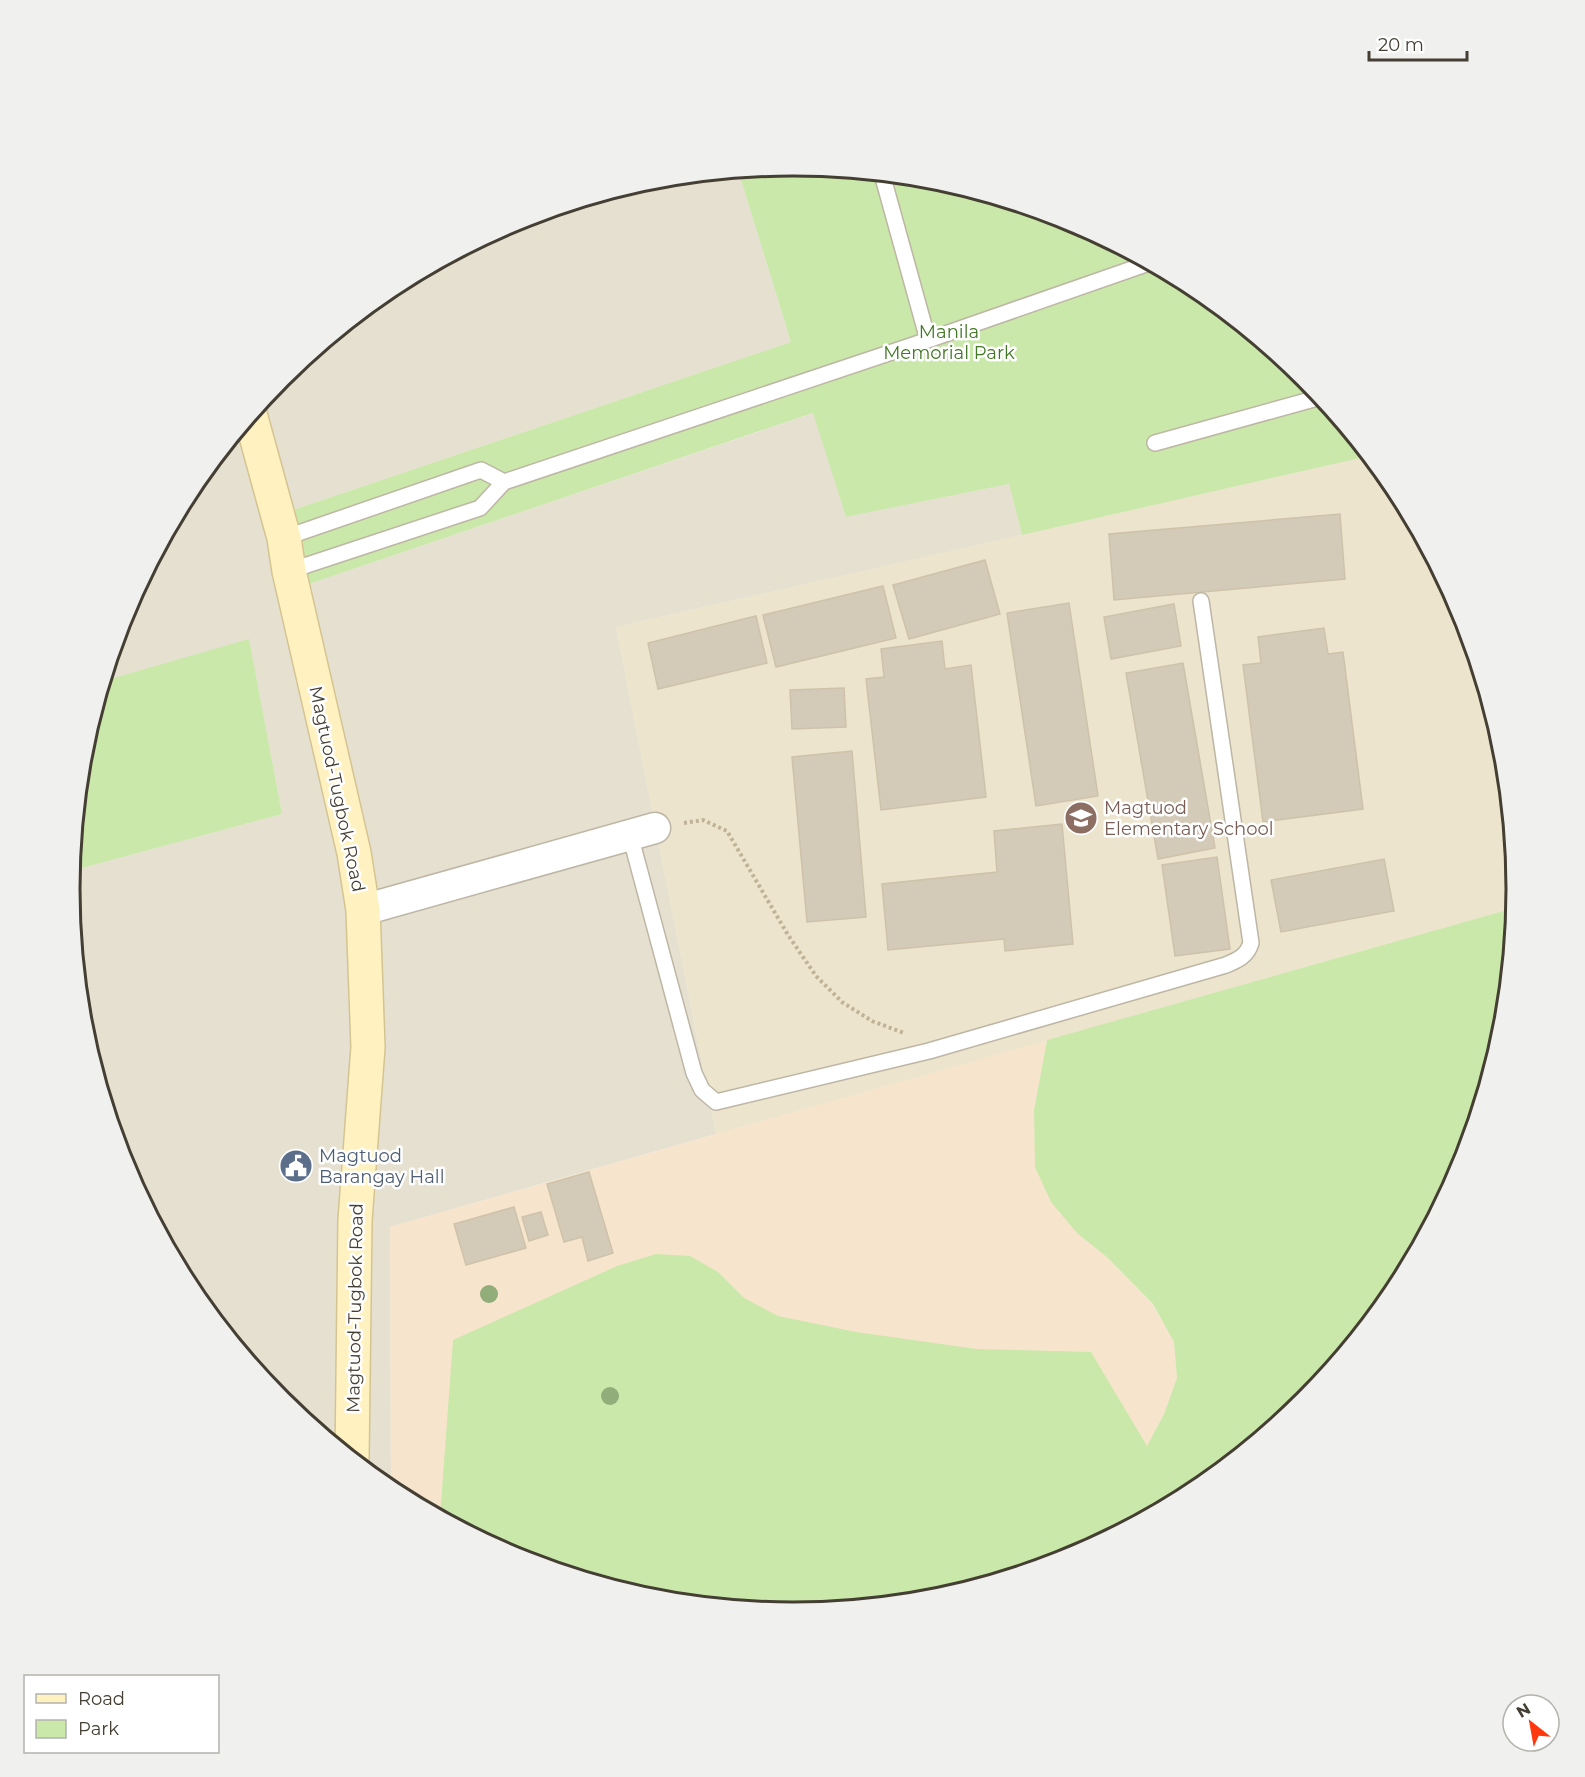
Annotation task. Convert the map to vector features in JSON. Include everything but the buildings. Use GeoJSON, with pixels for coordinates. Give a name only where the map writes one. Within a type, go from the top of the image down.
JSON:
{"type":"FeatureCollection","features":[{"type":"Feature","properties":{"kind":"main road","name":"Magtuod-Tugbok Road"},"geometry":{"type":"LineString","coordinates":[[252,423],[284,538],[289,572],[354,853],[363,910],[369,1047],[355,1220],[352,1449]]}},
{"type":"Feature","properties":{"kind":"street"},"geometry":{"type":"LineString","coordinates":[[363,910],[643,831]]}},
{"type":"Feature","properties":{"kind":"lane"},"geometry":{"type":"LineString","coordinates":[[884,182],[928,340]]}},
{"type":"Feature","properties":{"kind":"lane"},"geometry":{"type":"LineString","coordinates":[[289,572],[480,508],[504,482],[928,340],[1139,266]]}},
{"type":"Feature","properties":{"kind":"lane"},"geometry":{"type":"LineString","coordinates":[[1155,443],[1312,400]]}},
{"type":"Feature","properties":{"kind":"lane"},"geometry":{"type":"LineString","coordinates":[[284,538],[481,470],[504,482]]}},
{"type":"Feature","properties":{"kind":"lane"},"geometry":{"type":"LineString","coordinates":[[643,831],[694,1073],[702,1090],[716,1102],[929,1051],[1241,959],[1249,951],[1251,943],[1201,601]]}},
{"type":"Feature","properties":{"kind":"path"},"geometry":{"type":"LineString","coordinates":[[643,831],[704,820],[727,831],[816,976],[842,1002],[872,1021],[900,1031],[929,1051]]}},
{"type":"Feature","properties":{"kind":"shaded area"},"geometry":{"type":"Polygon","coordinates":[[[740,178],[791,342],[287,512],[306,585],[814,413],[846,517],[1009,484],[1022,535],[616,627],[716,1134],[390,1227],[391,1477],[322,1425],[288,1393],[256,1359],[200,1285],[153,1204],[134,1161],[117,1118],[93,1028],[81,935],[80,868],[282,814],[249,640],[111,679],[134,616],[175,532],[227,454],[288,384],[358,323],[436,271],[477,249],[563,213],[653,189],[699,182],[740,178]]]}},
{"type":"Feature","properties":{"kind":"shaded area","name":"Magtuod Elementary School"},"geometry":{"type":"Polygon","coordinates":[[[1361,458],[1410,532],[1432,573],[1468,659],[1492,749],[1499,795],[1504,842],[1505,911],[716,1134],[616,627],[1361,458]]]}},
{"type":"Feature","properties":{"kind":"shaded area"},"geometry":{"type":"Polygon","coordinates":[[[1047,1040],[1034,1110],[1077,1233],[1108,1258],[1153,1305],[1174,1342],[1177,1378],[1164,1414],[1147,1446],[1081,1540],[1065,1547],[1022,1564],[932,1588],[839,1600],[792,1602],[746,1600],[653,1588],[563,1564],[520,1547],[436,1506],[391,1477],[390,1227],[1047,1040]]]}},
{"type":"Feature","properties":{"kind":"green space","name":"Manila Memorial Park"},"geometry":{"type":"Polygon","coordinates":[[[839,177],[932,189],[1022,213],[1065,230],[1108,249],[1189,296],[1263,352],[1297,384],[1329,418],[1361,458],[1022,535],[1009,484],[846,517],[813,413],[306,585],[287,512],[791,342],[740,178],[839,177]]]}},
{"type":"Feature","properties":{"kind":"green space"},"geometry":{"type":"Polygon","coordinates":[[[249,639],[282,814],[80,868],[81,842],[93,749],[111,679],[249,639]]]}},
{"type":"Feature","properties":{"kind":"green space"},"geometry":{"type":"Polygon","coordinates":[[[1505,911],[1499,982],[1492,1028],[1481,1073],[1468,1118],[1451,1161],[1410,1245],[1358,1323],[1297,1393],[1227,1454],[1149,1506],[1065,1547],[1022,1564],[977,1577],[932,1588],[886,1595],[792,1602],[699,1595],[653,1588],[608,1577],[563,1564],[520,1547],[441,1508],[453,1340],[617,1266],[656,1254],[690,1256],[718,1272],[744,1298],[778,1316],[856,1332],[977,1349],[1091,1352],[1147,1446],[1164,1414],[1177,1378],[1174,1342],[1153,1304],[1108,1258],[1077,1233],[1051,1202],[1035,1167],[1034,1110],[1047,1040],[1505,911]]]}},
{"type":"Feature","properties":{"kind":"place","name":"Magtuod Elementary School"},"geometry":{"type":"Point","coordinates":[1081,818]}},
{"type":"Feature","properties":{"kind":"place","name":"Magtuod Barangay Hall"},"geometry":{"type":"Point","coordinates":[296,1166]}}]}
